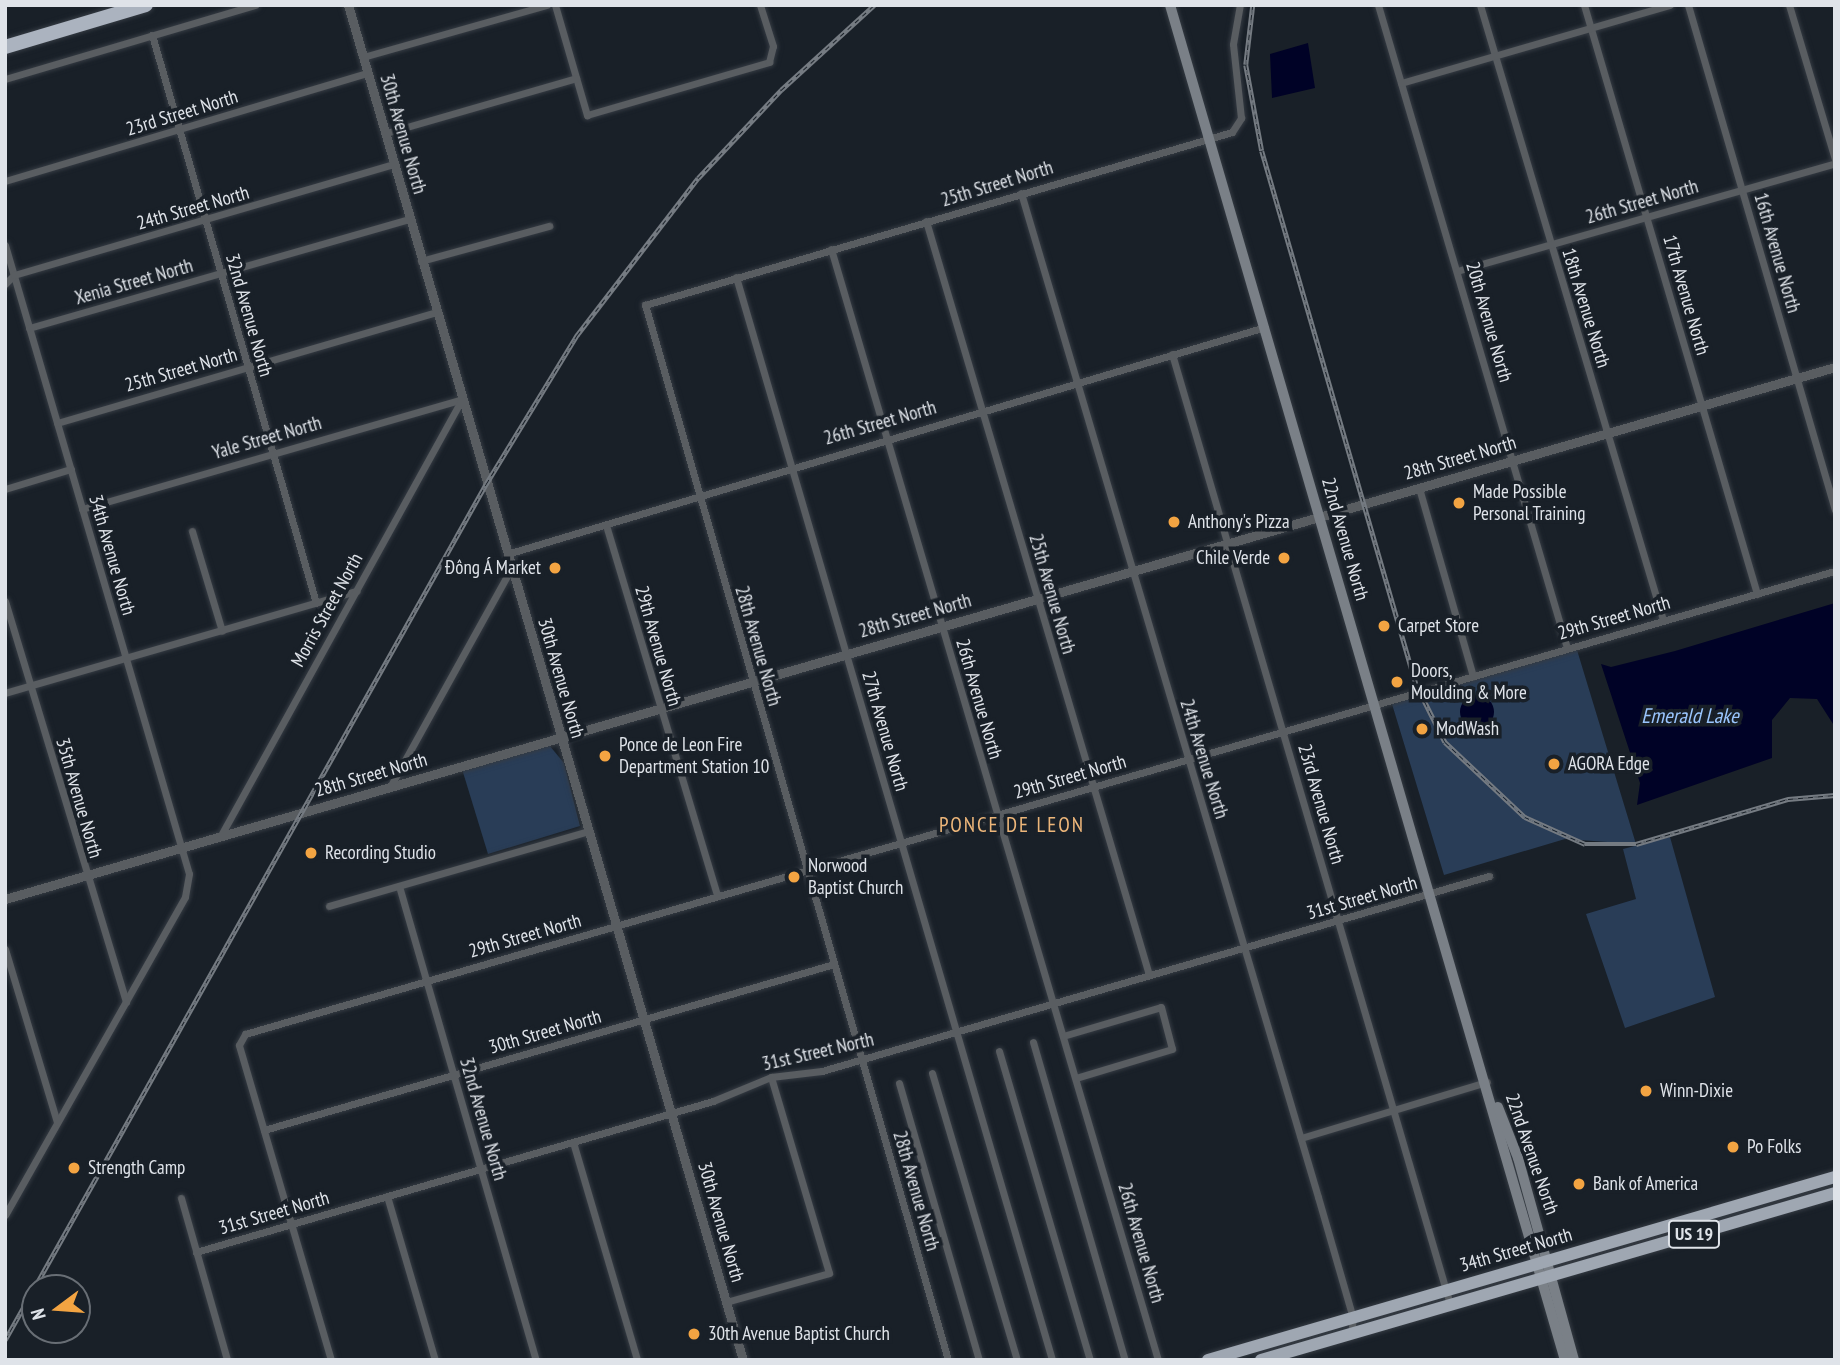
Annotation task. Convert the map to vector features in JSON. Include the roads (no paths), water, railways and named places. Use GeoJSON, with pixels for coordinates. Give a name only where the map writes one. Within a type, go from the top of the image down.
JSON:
{"type":"FeatureCollection","features":[{"type":"Feature","properties":{"kind":"highway"},"geometry":{"type":"LineString","coordinates":[[5,47],[146,5]]}},
{"type":"Feature","properties":{"kind":"highway","name":"34th Street North"},"geometry":{"type":"LineString","coordinates":[[1208,1360],[1835,1177]]}},
{"type":"Feature","properties":{"kind":"highway","name":"34th Street North"},"geometry":{"type":"LineString","coordinates":[[1261,1360],[1835,1193]]}},
{"type":"Feature","properties":{"kind":"highway"},"geometry":{"type":"LineString","coordinates":[[1690,1219],[1691,1235]]}},
{"type":"Feature","properties":{"kind":"main road","name":"22nd Avenue North"},"geometry":{"type":"LineString","coordinates":[[1170,5],[1433,893],[1487,1082],[1538,1280],[1565,1360]]}},
{"type":"Feature","properties":{"kind":"main road","name":"22nd Avenue North"},"geometry":{"type":"LineString","coordinates":[[1487,1082],[1549,1261],[1574,1360]]}},
{"type":"Feature","properties":{"kind":"street"},"geometry":{"type":"LineString","coordinates":[[5,79],[255,5]]}},
{"type":"Feature","properties":{"kind":"street","name":"30th Avenue North"},"geometry":{"type":"LineString","coordinates":[[348,5],[743,1360]]}},
{"type":"Feature","properties":{"kind":"street"},"geometry":{"type":"LineString","coordinates":[[363,57],[547,5]]}},
{"type":"Feature","properties":{"kind":"street"},"geometry":{"type":"LineString","coordinates":[[555,5],[587,115],[769,62],[772,46],[760,5]]}},
{"type":"Feature","properties":{"kind":"street","name":"25th Street North"},"geometry":{"type":"LineString","coordinates":[[645,304],[1232,132],[1241,118],[1233,64],[1240,5]]}},
{"type":"Feature","properties":{"kind":"street","name":"20th Avenue North"},"geometry":{"type":"LineString","coordinates":[[1378,5],[1567,648]]}},
{"type":"Feature","properties":{"kind":"street","name":"18th Avenue North"},"geometry":{"type":"LineString","coordinates":[[1480,5],[1663,620]]}},
{"type":"Feature","properties":{"kind":"street","name":"17th Avenue North"},"geometry":{"type":"LineString","coordinates":[[1584,5],[1757,594]]}},
{"type":"Feature","properties":{"kind":"street"},"geometry":{"type":"LineString","coordinates":[[1401,83],[1670,5]]}},
{"type":"Feature","properties":{"kind":"street","name":"16th Avenue North"},"geometry":{"type":"LineString","coordinates":[[1688,5],[1835,510]]}},
{"type":"Feature","properties":{"kind":"street"},"geometry":{"type":"LineString","coordinates":[[1789,5],[1835,161]]}},
{"type":"Feature","properties":{"kind":"street","name":"32nd Avenue North"},"geometry":{"type":"LineString","coordinates":[[152,35],[316,603]]}},
{"type":"Feature","properties":{"kind":"street","name":"23rd Street North"},"geometry":{"type":"LineString","coordinates":[[5,181],[368,73]]}},
{"type":"Feature","properties":{"kind":"street"},"geometry":{"type":"LineString","coordinates":[[386,133],[576,78]]}},
{"type":"Feature","properties":{"kind":"street","name":"26th Street North"},"geometry":{"type":"LineString","coordinates":[[1458,271],[1835,161]]}},
{"type":"Feature","properties":{"kind":"street","name":"24th Street North"},"geometry":{"type":"LineString","coordinates":[[5,284],[14,275],[394,164]]}},
{"type":"Feature","properties":{"kind":"street","name":"24th Avenue North"},"geometry":{"type":"LineString","coordinates":[[1021,193],[1301,1138],[1353,1318],[1351,1334]]}},
{"type":"Feature","properties":{"kind":"street","name":"Xenia Street North"},"geometry":{"type":"LineString","coordinates":[[29,328],[409,219]]}},
{"type":"Feature","properties":{"kind":"street","name":"25th Avenue North"},"geometry":{"type":"LineString","coordinates":[[926,222],[1149,975]]}},
{"type":"Feature","properties":{"kind":"street"},"geometry":{"type":"LineString","coordinates":[[421,261],[549,226]]}},
{"type":"Feature","properties":{"kind":"street","name":"34th Avenue North"},"geometry":{"type":"LineString","coordinates":[[5,245],[189,874],[185,897],[126,1002]]}},
{"type":"Feature","properties":{"kind":"street","name":"26th Avenue North"},"geometry":{"type":"LineString","coordinates":[[831,249],[1158,1360]]}},
{"type":"Feature","properties":{"kind":"street","name":"27th Avenue North"},"geometry":{"type":"LineString","coordinates":[[736,277],[1052,1360]]}},
{"type":"Feature","properties":{"kind":"street","name":"28th Avenue North"},"geometry":{"type":"LineString","coordinates":[[645,304],[948,1360]]}},
{"type":"Feature","properties":{"kind":"street","name":"25th Street North"},"geometry":{"type":"LineString","coordinates":[[57,423],[436,312]]}},
{"type":"Feature","properties":{"kind":"street","name":"26th Street North"},"geometry":{"type":"LineString","coordinates":[[507,554],[791,465],[1265,327]]}},
{"type":"Feature","properties":{"kind":"street","name":"23rd Avenue North"},"geometry":{"type":"LineString","coordinates":[[1171,354],[1450,1304]]}},
{"type":"Feature","properties":{"kind":"street","name":"28th Street North"},"geometry":{"type":"LineString","coordinates":[[5,899],[1835,367]]}},
{"type":"Feature","properties":{"kind":"street","name":"Yale Street North"},"geometry":{"type":"LineString","coordinates":[[82,509],[461,399]]}},
{"type":"Feature","properties":{"kind":"street","name":"Morris Street North"},"geometry":{"type":"LineString","coordinates":[[220,836],[461,399]]}},
{"type":"Feature","properties":{"kind":"street"},"geometry":{"type":"LineString","coordinates":[[5,489],[71,469]]}},
{"type":"Feature","properties":{"kind":"street"},"geometry":{"type":"LineString","coordinates":[[1419,488],[1472,677]]}},
{"type":"Feature","properties":{"kind":"street","name":"29th Avenue North"},"geometry":{"type":"LineString","coordinates":[[606,525],[717,896]]}},
{"type":"Feature","properties":{"kind":"street"},"geometry":{"type":"LineString","coordinates":[[192,531],[222,631]]}},
{"type":"Feature","properties":{"kind":"street"},"geometry":{"type":"LineString","coordinates":[[390,787],[511,569]]}},
{"type":"Feature","properties":{"kind":"street","name":"29th Street North"},"geometry":{"type":"LineString","coordinates":[[264,1130],[239,1045],[245,1034],[1835,571]]}},
{"type":"Feature","properties":{"kind":"street"},"geometry":{"type":"LineString","coordinates":[[5,693],[356,591]]}},
{"type":"Feature","properties":{"kind":"street","name":"35th Avenue North"},"geometry":{"type":"LineString","coordinates":[[5,601],[85,876],[126,1002]]}},
{"type":"Feature","properties":{"kind":"street"},"geometry":{"type":"LineString","coordinates":[[329,906],[588,831]]}},
{"type":"Feature","properties":{"kind":"street","name":"31st Street North"},"geometry":{"type":"LineString","coordinates":[[196,1252],[671,1113],[771,1077],[862,1059],[1489,876]]}},
{"type":"Feature","properties":{"kind":"street","name":"32nd Avenue North"},"geometry":{"type":"LineString","coordinates":[[399,886],[536,1360]]}},
{"type":"Feature","properties":{"kind":"street"},"geometry":{"type":"LineString","coordinates":[[5,949],[57,1122]]}},
{"type":"Feature","properties":{"kind":"street","name":"30th Street North"},"geometry":{"type":"LineString","coordinates":[[264,1130],[834,964]]}},
{"type":"Feature","properties":{"kind":"street"},"geometry":{"type":"LineString","coordinates":[[5,1215],[126,1002]]}},
{"type":"Feature","properties":{"kind":"street"},"geometry":{"type":"LineString","coordinates":[[1063,1036],[1161,1007],[1172,1049],[1076,1078]]}},
{"type":"Feature","properties":{"kind":"street"},"geometry":{"type":"LineString","coordinates":[[1033,1042],[1125,1360]]}},
{"type":"Feature","properties":{"kind":"street"},"geometry":{"type":"LineString","coordinates":[[999,1051],[1090,1360]]}},
{"type":"Feature","properties":{"kind":"street"},"geometry":{"type":"LineString","coordinates":[[932,1073],[1017,1360]]}},
{"type":"Feature","properties":{"kind":"street"},"geometry":{"type":"LineString","coordinates":[[726,1302],[829,1273],[771,1077]]}},
{"type":"Feature","properties":{"kind":"street"},"geometry":{"type":"LineString","coordinates":[[1301,1138],[1487,1082]]}},
{"type":"Feature","properties":{"kind":"street"},"geometry":{"type":"LineString","coordinates":[[899,1083],[979,1360]]}},
{"type":"Feature","properties":{"kind":"street"},"geometry":{"type":"LineString","coordinates":[[264,1130],[331,1360]]}},
{"type":"Feature","properties":{"kind":"street"},"geometry":{"type":"LineString","coordinates":[[573,1142],[637,1360]]}},
{"type":"Feature","properties":{"kind":"street"},"geometry":{"type":"LineString","coordinates":[[387,1196],[435,1360]]}},
{"type":"Feature","properties":{"kind":"street"},"geometry":{"type":"LineString","coordinates":[[181,1198],[227,1360]]}},
{"type":"Feature","properties":{"kind":"street"},"geometry":{"type":"LineString","coordinates":[[1258,1345],[1261,1360]]}},
{"type":"Feature","properties":{"kind":"water"},"geometry":{"type":"Polygon","coordinates":[[[1308,43],[1315,88],[1272,98],[1270,54],[1308,43]]]}},
{"type":"Feature","properties":{"kind":"water","name":"Emerald Lake"},"geometry":{"type":"Polygon","coordinates":[[[1835,603],[1835,727],[1817,699],[1790,698],[1772,720],[1772,758],[1637,805],[1640,783],[1601,664],[1611,667],[1675,651],[1835,603]]]}},
{"type":"Feature","properties":{"kind":"water"},"geometry":{"type":"Polygon","coordinates":[[[1477,695],[1489,700],[1494,712],[1489,724],[1477,729],[1465,724],[1460,712],[1465,700],[1477,695]]]}},
{"type":"Feature","properties":{"kind":"railway"},"geometry":{"type":"LineString","coordinates":[[5,1340],[486,484],[577,335],[698,178],[781,90],[874,5]]}},
{"type":"Feature","properties":{"kind":"railway"},"geometry":{"type":"LineString","coordinates":[[1253,5],[1246,65],[1262,151],[1416,684],[1445,742],[1525,817],[1585,844],[1636,844],[1788,799],[1835,795]]}},
{"type":"Feature","properties":{"kind":"place","name":"Made Possible Personal Training"},"geometry":{"type":"Point","coordinates":[1459,503]}},
{"type":"Feature","properties":{"kind":"place","name":"Anthony's Pizza"},"geometry":{"type":"Point","coordinates":[1174,522]}},
{"type":"Feature","properties":{"kind":"place","name":"Chile Verde"},"geometry":{"type":"Point","coordinates":[1284,558]}},
{"type":"Feature","properties":{"kind":"place","name":"Đông Á Market"},"geometry":{"type":"Point","coordinates":[555,568]}},
{"type":"Feature","properties":{"kind":"place","name":"Carpet Store"},"geometry":{"type":"Point","coordinates":[1384,626]}},
{"type":"Feature","properties":{"kind":"place","name":"Doors, Moulding & More"},"geometry":{"type":"Point","coordinates":[1397,682]}},
{"type":"Feature","properties":{"kind":"place","name":"ModWash"},"geometry":{"type":"Point","coordinates":[1422,729]}},
{"type":"Feature","properties":{"kind":"place","name":"Ponce de Leon Fire Department Station 10"},"geometry":{"type":"Point","coordinates":[605,756]}},
{"type":"Feature","properties":{"kind":"place","name":"AGORA Edge"},"geometry":{"type":"Point","coordinates":[1554,764]}},
{"type":"Feature","properties":{"kind":"place","name":"Recording Studio"},"geometry":{"type":"Point","coordinates":[311,853]}},
{"type":"Feature","properties":{"kind":"place","name":"Norwood Baptist Church"},"geometry":{"type":"Point","coordinates":[794,877]}},
{"type":"Feature","properties":{"kind":"place","name":"Winn-Dixie"},"geometry":{"type":"Point","coordinates":[1646,1091]}},
{"type":"Feature","properties":{"kind":"place","name":"Po Folks"},"geometry":{"type":"Point","coordinates":[1733,1147]}},
{"type":"Feature","properties":{"kind":"place","name":"Strength Camp"},"geometry":{"type":"Point","coordinates":[74,1168]}},
{"type":"Feature","properties":{"kind":"place","name":"Bank of America"},"geometry":{"type":"Point","coordinates":[1579,1184]}},
{"type":"Feature","properties":{"kind":"place","name":"30th Avenue Baptist Church"},"geometry":{"type":"Point","coordinates":[694,1334]}},
{"type":"Feature","properties":{"kind":"district","name":"PONCE DE LEON"},"geometry":{"type":"Point","coordinates":[1012,825]}}]}
